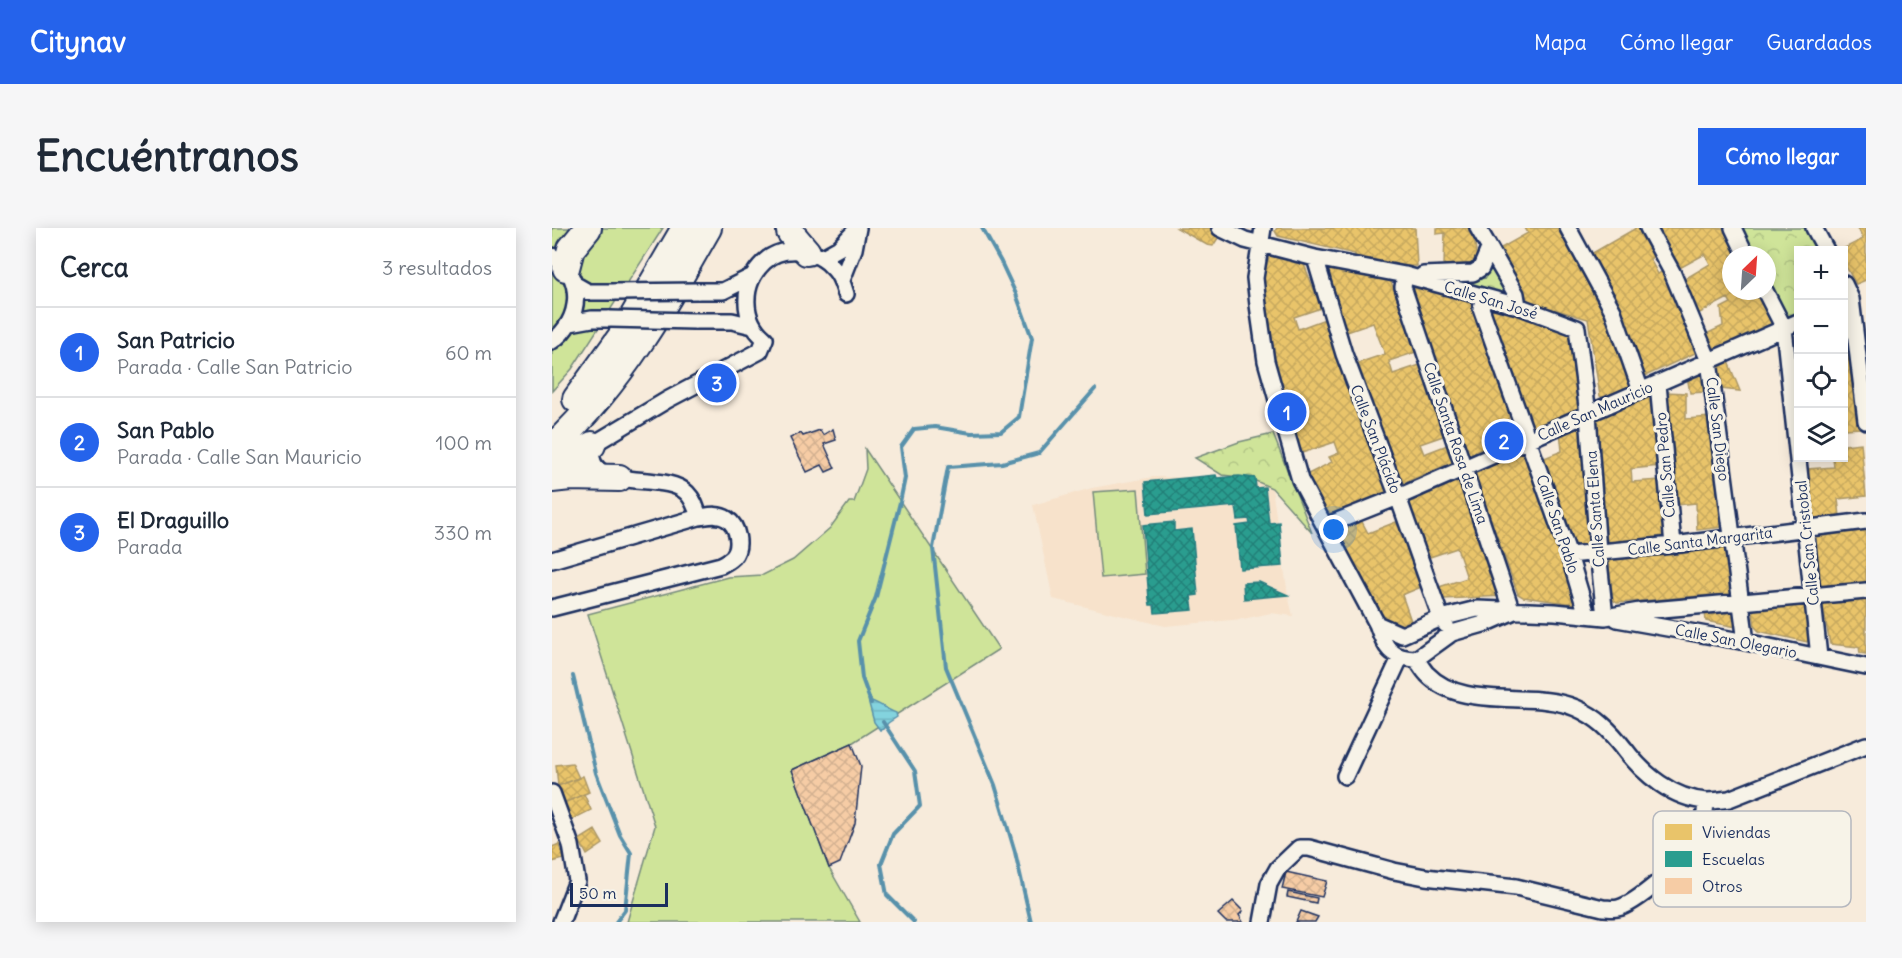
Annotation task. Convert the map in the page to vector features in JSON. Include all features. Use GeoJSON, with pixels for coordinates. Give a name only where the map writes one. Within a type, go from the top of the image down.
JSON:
{"type":"FeatureCollection","features":[{"type":"Feature","properties":{"kind":"highway"},"geometry":{"type":"LineString","coordinates":[[564,270],[571,249],[588,228]]}},
{"type":"Feature","properties":{"kind":"highway"},"geometry":{"type":"LineString","coordinates":[[552,425],[590,381],[622,334],[685,228]]}},
{"type":"Feature","properties":{"kind":"highway"},"geometry":{"type":"LineString","coordinates":[[552,448],[614,379],[642,340],[708,228]]}},
{"type":"Feature","properties":{"kind":"highway"},"geometry":{"type":"LineString","coordinates":[[790,228],[790,232],[814,255]]}},
{"type":"Feature","properties":{"kind":"highway"},"geometry":{"type":"LineString","coordinates":[[552,477],[592,445]]}},
{"type":"Feature","properties":{"kind":"highway"},"geometry":{"type":"LineString","coordinates":[[552,477],[619,478]]}},
{"type":"Feature","properties":{"kind":"street"},"geometry":{"type":"LineString","coordinates":[[814,255],[839,248],[858,228]]}},
{"type":"Feature","properties":{"kind":"street"},"geometry":{"type":"LineString","coordinates":[[699,518],[695,503],[686,491],[670,483],[619,478],[601,471],[593,464],[590,454],[592,445],[667,400],[760,351],[765,339],[753,326],[746,300],[753,276],[764,262],[777,254],[792,251],[814,255],[834,268],[844,287],[858,228]]}},
{"type":"Feature","properties":{"kind":"street","name":"Calle San José"},"geometry":{"type":"LineString","coordinates":[[1220,228],[1235,237],[1261,235],[1315,258],[1405,275],[1518,306],[1577,328]]}},
{"type":"Feature","properties":{"kind":"street"},"geometry":{"type":"LineString","coordinates":[[1478,228],[1516,294],[1518,306]]}},
{"type":"Feature","properties":{"kind":"street"},"geometry":{"type":"LineString","coordinates":[[1568,228],[1613,311],[1641,391]]}},
{"type":"Feature","properties":{"kind":"street","name":"Calle San Diego"},"geometry":{"type":"LineString","coordinates":[[1648,228],[1672,272],[1709,361],[1746,642]]}},
{"type":"Feature","properties":{"kind":"street"},"geometry":{"type":"LineString","coordinates":[[1732,228],[1741,246]]}},
{"type":"Feature","properties":{"kind":"street"},"geometry":{"type":"LineString","coordinates":[[1814,228],[1824,246]]}},
{"type":"Feature","properties":{"kind":"street"},"geometry":{"type":"LineString","coordinates":[[1261,235],[1255,278],[1266,361],[1300,480],[1377,624],[1384,646],[1397,655],[1416,659],[1426,675],[1456,692],[1566,704],[1587,713],[1611,731],[1641,769],[1664,787],[1706,801],[1730,799],[1866,745]]}},
{"type":"Feature","properties":{"kind":"street","name":"Calle San José"},"geometry":{"type":"LineString","coordinates":[[1405,275],[1473,273],[1481,268],[1489,249]]}},
{"type":"Feature","properties":{"kind":"street","name":"Calle San Plácido"},"geometry":{"type":"LineString","coordinates":[[1315,258],[1344,354],[1441,618],[1452,633]]}},
{"type":"Feature","properties":{"kind":"street"},"geometry":{"type":"LineString","coordinates":[[564,270],[588,292],[723,291],[753,276]]}},
{"type":"Feature","properties":{"kind":"street"},"geometry":{"type":"LineString","coordinates":[[552,341],[561,335],[570,323],[576,304],[564,270]]}},
{"type":"Feature","properties":{"kind":"street","name":"Calle Santa Rosa de Lima"},"geometry":{"type":"LineString","coordinates":[[1405,275],[1403,287],[1512,612]]}},
{"type":"Feature","properties":{"kind":"street"},"geometry":{"type":"LineString","coordinates":[[1848,301],[1866,292]]}},
{"type":"Feature","properties":{"kind":"street","name":"Calle San Pablo"},"geometry":{"type":"LineString","coordinates":[[1484,297],[1482,308],[1569,555],[1587,615]]}},
{"type":"Feature","properties":{"kind":"street","name":"Calle San Cristobal"},"geometry":{"type":"LineString","coordinates":[[1772,300],[1791,325],[1806,528],[1819,657]]}},
{"type":"Feature","properties":{"kind":"street"},"geometry":{"type":"LineString","coordinates":[[1848,307],[1866,421]]}},
{"type":"Feature","properties":{"kind":"street"},"geometry":{"type":"LineString","coordinates":[[570,323],[610,319],[732,321],[753,326]]}},
{"type":"Feature","properties":{"kind":"street","name":"Calle San Mauricio"},"geometry":{"type":"LineString","coordinates":[[1325,526],[1398,497],[1791,325]]}},
{"type":"Feature","properties":{"kind":"street","name":"Calle Santa Elena"},"geometry":{"type":"LineString","coordinates":[[1577,328],[1588,414],[1605,618]]}},
{"type":"Feature","properties":{"kind":"street","name":"Calle San Pedro"},"geometry":{"type":"LineString","coordinates":[[1658,384],[1673,546]]}},
{"type":"Feature","properties":{"kind":"street"},"geometry":{"type":"LineString","coordinates":[[552,560],[715,514],[728,519],[739,543],[734,556],[722,566],[552,608]]}},
{"type":"Feature","properties":{"kind":"street","name":"Calle Santa Margarita"},"geometry":{"type":"LineString","coordinates":[[1569,555],[1673,546],[1866,521]]}},
{"type":"Feature","properties":{"kind":"street"},"geometry":{"type":"LineString","coordinates":[[1605,618],[1640,611],[1866,591]]}},
{"type":"Feature","properties":{"kind":"street","name":"Calle San Olegario"},"geometry":{"type":"LineString","coordinates":[[1402,635],[1441,618],[1477,609],[1587,615],[1746,642],[1866,668]]}},
{"type":"Feature","properties":{"kind":"street"},"geometry":{"type":"LineString","coordinates":[[1668,609],[1668,628]]}},
{"type":"Feature","properties":{"kind":"street"},"geometry":{"type":"LineString","coordinates":[[1416,659],[1452,633],[1487,623],[1512,612]]}},
{"type":"Feature","properties":{"kind":"street"},"geometry":{"type":"LineString","coordinates":[[1345,776],[1397,655],[1396,643],[1402,635],[1377,624]]}},
{"type":"Feature","properties":{"kind":"street"},"geometry":{"type":"LineString","coordinates":[[552,793],[571,845],[577,881],[561,922]]}},
{"type":"Feature","properties":{"kind":"street"},"geometry":{"type":"LineString","coordinates":[[1705,811],[1706,801]]}},
{"type":"Feature","properties":{"kind":"street"},"geometry":{"type":"LineString","coordinates":[[1262,922],[1269,884],[1278,868],[1299,848],[1309,848],[1425,877],[1515,887],[1603,908],[1618,908],[1653,884]]}},
{"type":"Feature","properties":{"kind":"shaded area"},"geometry":{"type":"Polygon","coordinates":[[[1153,477],[1249,478],[1272,488],[1293,616],[1271,613],[1243,619],[1165,626],[1053,599],[1033,505],[1092,488],[1153,477]]]}},
{"type":"Feature","properties":{"kind":"green space"},"geometry":{"type":"Polygon","coordinates":[[[552,228],[663,228],[572,369],[552,391],[552,228]]]}},
{"type":"Feature","properties":{"kind":"green space"},"geometry":{"type":"Polygon","coordinates":[[[1733,228],[1814,228],[1824,246],[1794,246],[1794,324],[1784,328],[1771,300],[1776,300],[1776,246],[1742,246],[1733,228]]]}},
{"type":"Feature","properties":{"kind":"green space"},"geometry":{"type":"Polygon","coordinates":[[[1493,263],[1512,297],[1467,286],[1468,280],[1486,278],[1488,265],[1493,263]]]}},
{"type":"Feature","properties":{"kind":"green space"},"geometry":{"type":"Polygon","coordinates":[[[1273,434],[1312,533],[1272,488],[1249,478],[1222,475],[1195,458],[1239,442],[1273,434]]]}},
{"type":"Feature","properties":{"kind":"green space"},"geometry":{"type":"Polygon","coordinates":[[[865,449],[999,649],[852,743],[792,770],[829,868],[860,922],[627,922],[655,826],[588,614],[728,577],[763,575],[793,560],[830,528],[849,502],[854,502],[866,469],[865,449]]]}},
{"type":"Feature","properties":{"kind":"green space"},"geometry":{"type":"Polygon","coordinates":[[[1138,489],[1145,574],[1101,578],[1093,492],[1138,489]]]}},
{"type":"Feature","properties":{"kind":"water"},"geometry":{"type":"Polygon","coordinates":[[[868,700],[896,713],[897,717],[880,730],[874,722],[868,700]]]}},
{"type":"Feature","properties":{"kind":"building: Viviendas"},"geometry":{"type":"Polygon","coordinates":[[[1177,228],[1212,228],[1220,235],[1213,246],[1177,228]]]}},
{"type":"Feature","properties":{"kind":"building: Viviendas"},"geometry":{"type":"Polygon","coordinates":[[[1277,228],[1415,228],[1417,266],[1403,266],[1388,262],[1389,266],[1372,263],[1355,257],[1355,254],[1278,236],[1275,231],[1277,228]]]}},
{"type":"Feature","properties":{"kind":"building: Viviendas"},"geometry":{"type":"Polygon","coordinates":[[[1437,228],[1473,228],[1477,260],[1473,264],[1444,265],[1445,233],[1437,234],[1437,228]]]}},
{"type":"Feature","properties":{"kind":"building: Viviendas"},"geometry":{"type":"Polygon","coordinates":[[[1525,228],[1557,228],[1609,320],[1631,384],[1629,388],[1604,398],[1600,396],[1588,319],[1529,302],[1501,248],[1528,233],[1525,228]]]}},
{"type":"Feature","properties":{"kind":"building: Viviendas"},"geometry":{"type":"Polygon","coordinates":[[[1639,228],[1654,256],[1650,259],[1658,274],[1664,270],[1672,285],[1695,353],[1643,377],[1589,255],[1639,228]]]}},
{"type":"Feature","properties":{"kind":"building: Viviendas"},"geometry":{"type":"Polygon","coordinates":[[[1658,228],[1725,228],[1734,246],[1722,246],[1722,300],[1724,300],[1698,314],[1683,280],[1710,264],[1705,254],[1678,269],[1658,228]]]}},
{"type":"Feature","properties":{"kind":"building: Viviendas"},"geometry":{"type":"Polygon","coordinates":[[[1858,228],[1866,228],[1866,280],[1856,284],[1848,270],[1848,246],[1863,239],[1858,228]]]}},
{"type":"Feature","properties":{"kind":"building: Viviendas"},"geometry":{"type":"Polygon","coordinates":[[[1271,249],[1302,259],[1321,308],[1294,317],[1298,329],[1325,319],[1387,485],[1385,492],[1334,513],[1326,512],[1306,475],[1332,462],[1329,457],[1339,453],[1335,442],[1302,453],[1283,398],[1271,353],[1263,279],[1271,249]]]}},
{"type":"Feature","properties":{"kind":"building: Viviendas"},"geometry":{"type":"Polygon","coordinates":[[[1321,266],[1390,279],[1416,352],[1389,361],[1393,374],[1420,365],[1446,435],[1420,444],[1424,454],[1450,444],[1456,461],[1399,485],[1358,363],[1385,354],[1373,323],[1347,332],[1321,266]]]}},
{"type":"Feature","properties":{"kind":"building: Viviendas"},"geometry":{"type":"Polygon","coordinates":[[[1414,288],[1469,299],[1512,417],[1508,418],[1510,435],[1471,454],[1467,453],[1409,292],[1414,288]]]}},
{"type":"Feature","properties":{"kind":"building: Viviendas"},"geometry":{"type":"Polygon","coordinates":[[[1729,300],[1763,300],[1774,318],[1771,326],[1717,349],[1713,348],[1706,334],[1723,326],[1721,308],[1731,303],[1729,300]]]}},
{"type":"Feature","properties":{"kind":"building: Viviendas"},"geometry":{"type":"Polygon","coordinates":[[[1488,306],[1570,329],[1584,406],[1530,428],[1488,306]]]}},
{"type":"Feature","properties":{"kind":"building: Viviendas"},"geometry":{"type":"Polygon","coordinates":[[[1848,324],[1861,428],[1848,429],[1848,324]]]}},
{"type":"Feature","properties":{"kind":"building: Viviendas"},"geometry":{"type":"Polygon","coordinates":[[[1727,359],[1740,391],[1721,389],[1718,362],[1727,359]]]}},
{"type":"Feature","properties":{"kind":"building: Viviendas"},"geometry":{"type":"Polygon","coordinates":[[[1706,371],[1706,392],[1690,393],[1687,376],[1706,371]]]}},
{"type":"Feature","properties":{"kind":"building: Viviendas"},"geometry":{"type":"Polygon","coordinates":[[[1666,392],[1686,393],[1686,419],[1710,417],[1724,527],[1697,530],[1696,503],[1677,505],[1666,392]]]}},
{"type":"Feature","properties":{"kind":"building: Viviendas"},"geometry":{"type":"Polygon","coordinates":[[[1648,393],[1652,395],[1660,466],[1631,469],[1632,482],[1660,480],[1665,534],[1664,536],[1607,544],[1595,416],[1648,393]]]}},
{"type":"Feature","properties":{"kind":"building: Viviendas"},"geometry":{"type":"Polygon","coordinates":[[[1578,423],[1582,425],[1593,541],[1588,546],[1577,548],[1572,546],[1542,459],[1562,451],[1560,431],[1578,423]]]}},
{"type":"Feature","properties":{"kind":"building: Viviendas"},"geometry":{"type":"Polygon","coordinates":[[[1861,443],[1866,496],[1838,499],[1840,516],[1811,519],[1807,469],[1834,467],[1833,462],[1848,462],[1848,445],[1861,443]]]}},
{"type":"Feature","properties":{"kind":"building: Viviendas"},"geometry":{"type":"Polygon","coordinates":[[[1525,449],[1550,519],[1548,520],[1579,600],[1575,604],[1523,597],[1518,594],[1472,468],[1525,449]]]}},
{"type":"Feature","properties":{"kind":"building: Viviendas"},"geometry":{"type":"Polygon","coordinates":[[[1466,474],[1504,596],[1444,599],[1439,587],[1467,578],[1457,548],[1427,558],[1405,497],[1466,474]]]}},
{"type":"Feature","properties":{"kind":"building: Viviendas"},"geometry":{"type":"Polygon","coordinates":[[[1360,518],[1368,533],[1396,522],[1399,525],[1421,587],[1402,595],[1411,621],[1398,628],[1387,623],[1337,532],[1338,526],[1360,518]]]}},
{"type":"Feature","properties":{"kind":"building: Viviendas"},"geometry":{"type":"Polygon","coordinates":[[[1866,527],[1866,584],[1820,587],[1813,533],[1866,527]]]}},
{"type":"Feature","properties":{"kind":"building: Viviendas"},"geometry":{"type":"Polygon","coordinates":[[[1730,545],[1735,593],[1617,603],[1613,600],[1608,560],[1611,556],[1730,545]]]}},
{"type":"Feature","properties":{"kind":"building: Viviendas"},"geometry":{"type":"Polygon","coordinates":[[[1866,597],[1866,654],[1860,653],[1859,647],[1830,644],[1822,601],[1866,597]]]}},
{"type":"Feature","properties":{"kind":"building: Viviendas"},"geometry":{"type":"Polygon","coordinates":[[[1804,603],[1808,607],[1811,638],[1807,642],[1759,631],[1755,627],[1753,611],[1757,607],[1804,603]]]}},
{"type":"Feature","properties":{"kind":"building: Viviendas"},"geometry":{"type":"Polygon","coordinates":[[[1737,609],[1737,627],[1706,621],[1705,612],[1737,609]]]}},
{"type":"Feature","properties":{"kind":"building: Viviendas"},"geometry":{"type":"Polygon","coordinates":[[[572,763],[579,778],[558,786],[556,765],[572,763]]]}},
{"type":"Feature","properties":{"kind":"building: Viviendas"},"geometry":{"type":"Polygon","coordinates":[[[583,776],[589,792],[564,803],[558,786],[583,776]]]}},
{"type":"Feature","properties":{"kind":"building: Viviendas"},"geometry":{"type":"Polygon","coordinates":[[[584,794],[591,810],[571,820],[564,803],[584,794]]]}},
{"type":"Feature","properties":{"kind":"building: Viviendas"},"geometry":{"type":"Polygon","coordinates":[[[595,830],[603,844],[587,855],[579,840],[595,830]]]}},
{"type":"Feature","properties":{"kind":"building: Viviendas"},"geometry":{"type":"Polygon","coordinates":[[[559,844],[564,859],[552,862],[552,847],[559,844]]]}},
{"type":"Feature","properties":{"kind":"building: Escuelas"},"geometry":{"type":"Polygon","coordinates":[[[1216,475],[1217,478],[1239,476],[1255,478],[1256,488],[1265,487],[1269,523],[1279,522],[1283,566],[1240,569],[1236,526],[1250,524],[1249,519],[1238,520],[1236,506],[1148,514],[1145,482],[1216,475]]]}},
{"type":"Feature","properties":{"kind":"building: Escuelas"},"geometry":{"type":"Polygon","coordinates":[[[1174,522],[1174,531],[1192,529],[1198,595],[1191,596],[1193,610],[1155,613],[1154,605],[1150,605],[1149,599],[1143,525],[1174,522]]]}},
{"type":"Feature","properties":{"kind":"building: Escuelas"},"geometry":{"type":"Polygon","coordinates":[[[1259,582],[1288,595],[1244,599],[1243,583],[1259,582]]]}},
{"type":"Feature","properties":{"kind":"building: Otros"},"geometry":{"type":"Polygon","coordinates":[[[833,429],[836,440],[824,444],[835,468],[826,472],[822,465],[807,472],[790,438],[801,433],[803,436],[820,430],[823,435],[833,429]]]}},
{"type":"Feature","properties":{"kind":"building: Otros"},"geometry":{"type":"Polygon","coordinates":[[[852,743],[861,766],[855,823],[840,863],[829,868],[792,770],[852,743]]]}},
{"type":"Feature","properties":{"kind":"building: Otros"},"geometry":{"type":"Polygon","coordinates":[[[1286,872],[1327,881],[1322,897],[1282,889],[1286,872]]]}},
{"type":"Feature","properties":{"kind":"building: Otros"},"geometry":{"type":"Polygon","coordinates":[[[1288,892],[1317,898],[1316,903],[1287,897],[1288,892]]]}},
{"type":"Feature","properties":{"kind":"building: Otros"},"geometry":{"type":"Polygon","coordinates":[[[1233,901],[1243,911],[1239,915],[1243,922],[1226,922],[1218,914],[1233,901]]]}},
{"type":"Feature","properties":{"kind":"building: Otros"},"geometry":{"type":"Polygon","coordinates":[[[1301,911],[1318,917],[1315,922],[1296,922],[1301,911]]]}},
{"type":"Feature","properties":{"kind":"waterway"},"geometry":{"type":"LineString","coordinates":[[871,703],[862,678],[858,641],[876,597],[900,502],[905,478],[901,447],[914,429],[935,427],[971,433],[1001,432],[1019,417],[1032,338],[1016,294],[982,228]]}},
{"type":"Feature","properties":{"kind":"waterway"},"geometry":{"type":"LineString","coordinates":[[1031,922],[1015,852],[995,785],[946,667],[933,548],[948,467],[1002,463],[1039,453],[1095,389]]}},
{"type":"Feature","properties":{"kind":"waterway"},"geometry":{"type":"LineString","coordinates":[[573,676],[596,773],[620,835],[631,853],[625,910],[616,922]]}},
{"type":"Feature","properties":{"kind":"waterway"},"geometry":{"type":"LineString","coordinates":[[883,722],[915,771],[920,806],[893,834],[881,864],[887,895],[914,922]]}},
{"type":"Feature","properties":{"kind":"place","name":"El Draguillo"},"geometry":{"type":"Point","coordinates":[717,383]}},
{"type":"Feature","properties":{"kind":"place","name":"San Patricio"},"geometry":{"type":"Point","coordinates":[1287,412]}},
{"type":"Feature","properties":{"kind":"place","name":"San Pablo"},"geometry":{"type":"Point","coordinates":[1504,441]}}]}
